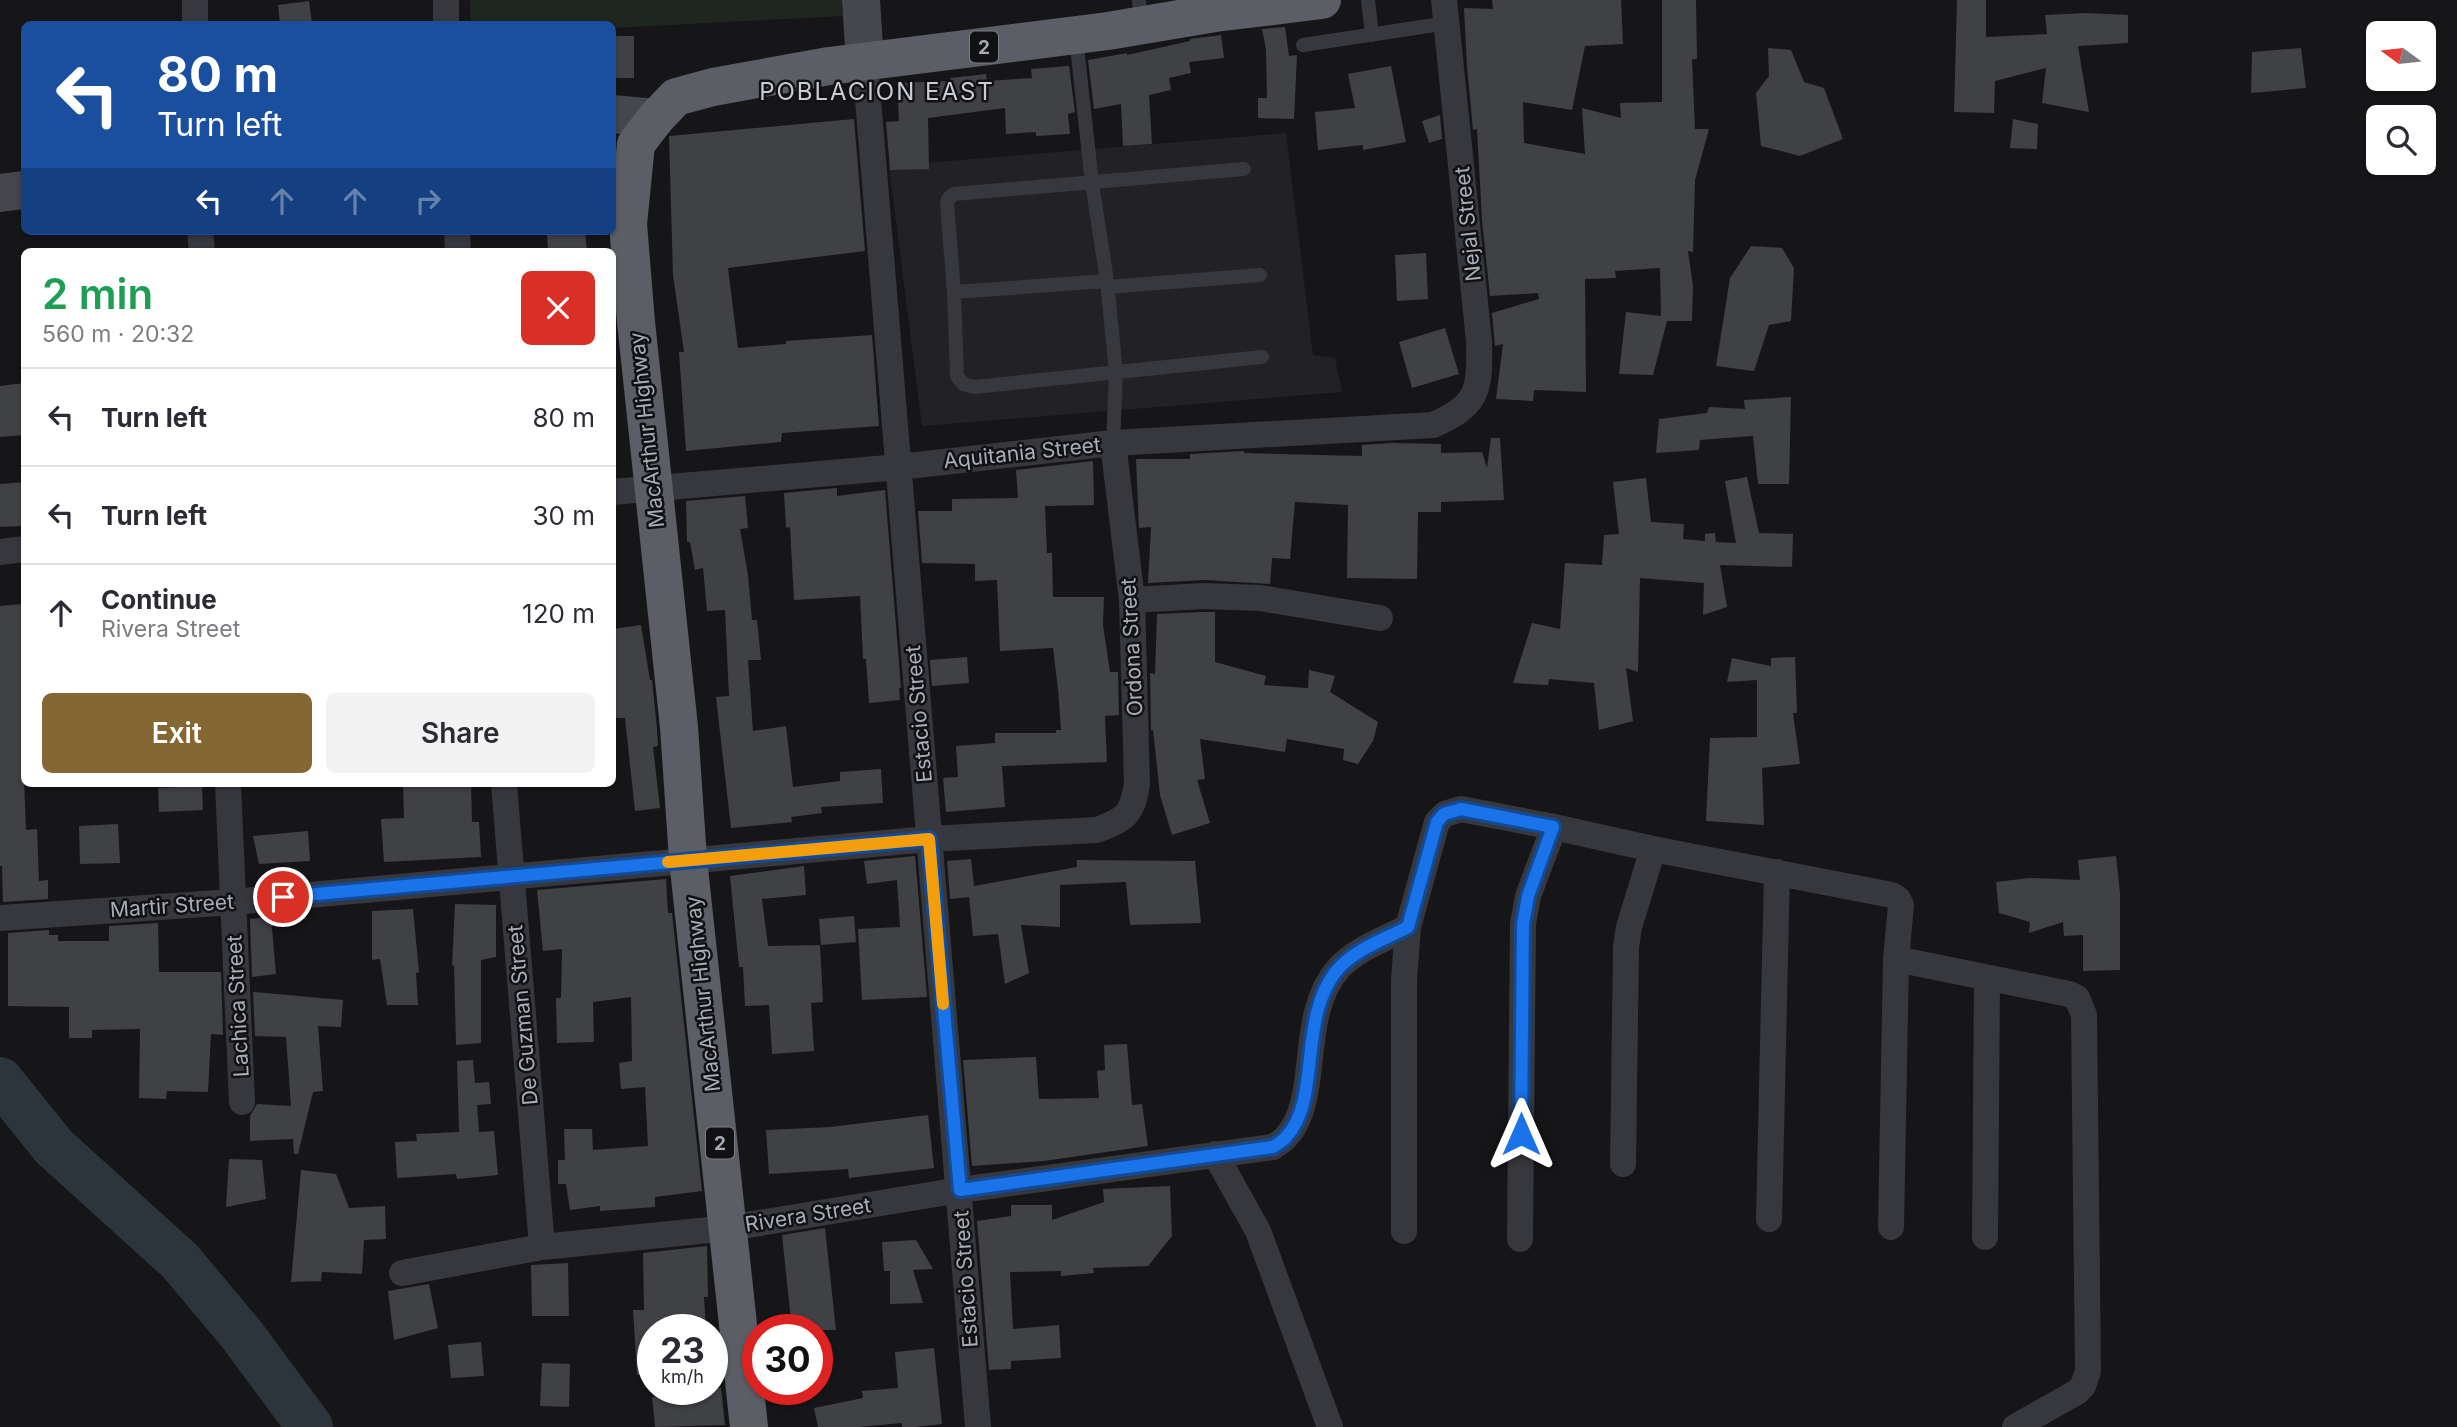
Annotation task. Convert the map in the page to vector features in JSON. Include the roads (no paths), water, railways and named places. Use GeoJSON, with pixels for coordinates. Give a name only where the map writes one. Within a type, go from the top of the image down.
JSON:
{"type":"FeatureCollection","features":[{"type":"Feature","properties":{"kind":"highway","name":"MacArthur Highway"},"geometry":{"type":"LineString","coordinates":[[749,1427],[688,859],[679,727],[628,224],[636,144],[676,97],[713,87],[829,66],[1075,34],[1140,12],[1215,13],[1322,0]]}},
{"type":"Feature","properties":{"kind":"main road","name":"Estacio Street"},"geometry":{"type":"LineString","coordinates":[[861,0],[865,63]]}},
{"type":"Feature","properties":{"kind":"main road"},"geometry":{"type":"LineString","coordinates":[[616,114],[656,118]]}},
{"type":"Feature","properties":{"kind":"main road"},"geometry":{"type":"LineString","coordinates":[[0,192],[21,190]]}},
{"type":"Feature","properties":{"kind":"street"},"geometry":{"type":"LineString","coordinates":[[195,0],[195,21]]}},
{"type":"Feature","properties":{"kind":"street"},"geometry":{"type":"LineString","coordinates":[[446,0],[446,21]]}},
{"type":"Feature","properties":{"kind":"street","name":"Nejal Street"},"geometry":{"type":"LineString","coordinates":[[1433,425],[1457,415],[1469,402],[1479,384],[1480,366],[1446,12]]}},
{"type":"Feature","properties":{"kind":"street","name":"Estacio Street"},"geometry":{"type":"LineString","coordinates":[[865,63],[978,1427]]}},
{"type":"Feature","properties":{"kind":"street","name":"Aquitania Street"},"geometry":{"type":"LineString","coordinates":[[616,492],[899,467],[1113,443],[1433,425]]}},
{"type":"Feature","properties":{"kind":"street","name":"Ordona Street"},"geometry":{"type":"LineString","coordinates":[[1097,830],[1118,822],[1129,813],[1136,792],[1132,600],[1113,443]]}},
{"type":"Feature","properties":{"kind":"street"},"geometry":{"type":"LineString","coordinates":[[0,552],[21,549]]}},
{"type":"Feature","properties":{"kind":"street"},"geometry":{"type":"LineString","coordinates":[[1132,600],[1205,596],[1260,597],[1380,618]]}},
{"type":"Feature","properties":{"kind":"street","name":"Lachica Street"},"geometry":{"type":"LineString","coordinates":[[228,787],[243,1102]]}},
{"type":"Feature","properties":{"kind":"street","name":"De Guzman Street"},"geometry":{"type":"LineString","coordinates":[[504,787],[542,1247]]}},
{"type":"Feature","properties":{"kind":"street"},"geometry":{"type":"LineString","coordinates":[[1404,1231],[1404,980],[1408,927],[1437,822],[1444,814],[1461,809],[1896,896],[1900,905],[1896,959],[1891,1227]]}},
{"type":"Feature","properties":{"kind":"street"},"geometry":{"type":"LineString","coordinates":[[1520,1239],[1523,924],[1528,896],[1553,827]]}},
{"type":"Feature","properties":{"kind":"street","name":"Martir Street"},"geometry":{"type":"LineString","coordinates":[[0,918],[232,901],[929,839],[1097,830]]}},
{"type":"Feature","properties":{"kind":"street"},"geometry":{"type":"LineString","coordinates":[[1623,1164],[1626,947],[1629,926],[1653,849]]}},
{"type":"Feature","properties":{"kind":"street"},"geometry":{"type":"LineString","coordinates":[[1769,1219],[1777,872]]}},
{"type":"Feature","properties":{"kind":"street","name":"Rivera Street"},"geometry":{"type":"LineString","coordinates":[[402,1273],[542,1247],[729,1228],[960,1190],[1273,1147],[1287,1137],[1299,1115],[1316,1010],[1324,988],[1350,957],[1408,927]]}},
{"type":"Feature","properties":{"kind":"street"},"geometry":{"type":"LineString","coordinates":[[1896,959],[2068,994],[2077,998],[2084,1015],[2088,1371],[2077,1392],[2015,1427]]}},
{"type":"Feature","properties":{"kind":"street"},"geometry":{"type":"LineString","coordinates":[[1985,1237],[1987,978]]}},
{"type":"Feature","properties":{"kind":"street"},"geometry":{"type":"LineString","coordinates":[[1215,1154],[1258,1231],[1330,1427]]}},
{"type":"Feature","properties":{"kind":"lane"},"geometry":{"type":"LineString","coordinates":[[1368,0],[1372,35]]}},
{"type":"Feature","properties":{"kind":"lane"},"geometry":{"type":"LineString","coordinates":[[1303,45],[1372,35],[1446,12]]}},
{"type":"Feature","properties":{"kind":"lane"},"geometry":{"type":"LineString","coordinates":[[1075,34],[1116,373],[1113,443]]}},
{"type":"Feature","properties":{"kind":"lane"},"geometry":{"type":"LineString","coordinates":[[1244,169],[951,196],[947,204],[957,376],[967,386],[1262,357]]}},
{"type":"Feature","properties":{"kind":"lane"},"geometry":{"type":"LineString","coordinates":[[954,292],[1261,275]]}},
{"type":"Feature","properties":{"kind":"waterway"},"geometry":{"type":"LineString","coordinates":[[0,1080],[54,1147],[180,1261],[242,1335],[310,1427]]}},
{"type":"Feature","properties":{"kind":"district","name":"POBLACION EAST"},"geometry":{"type":"Point","coordinates":[877,92]}}]}
